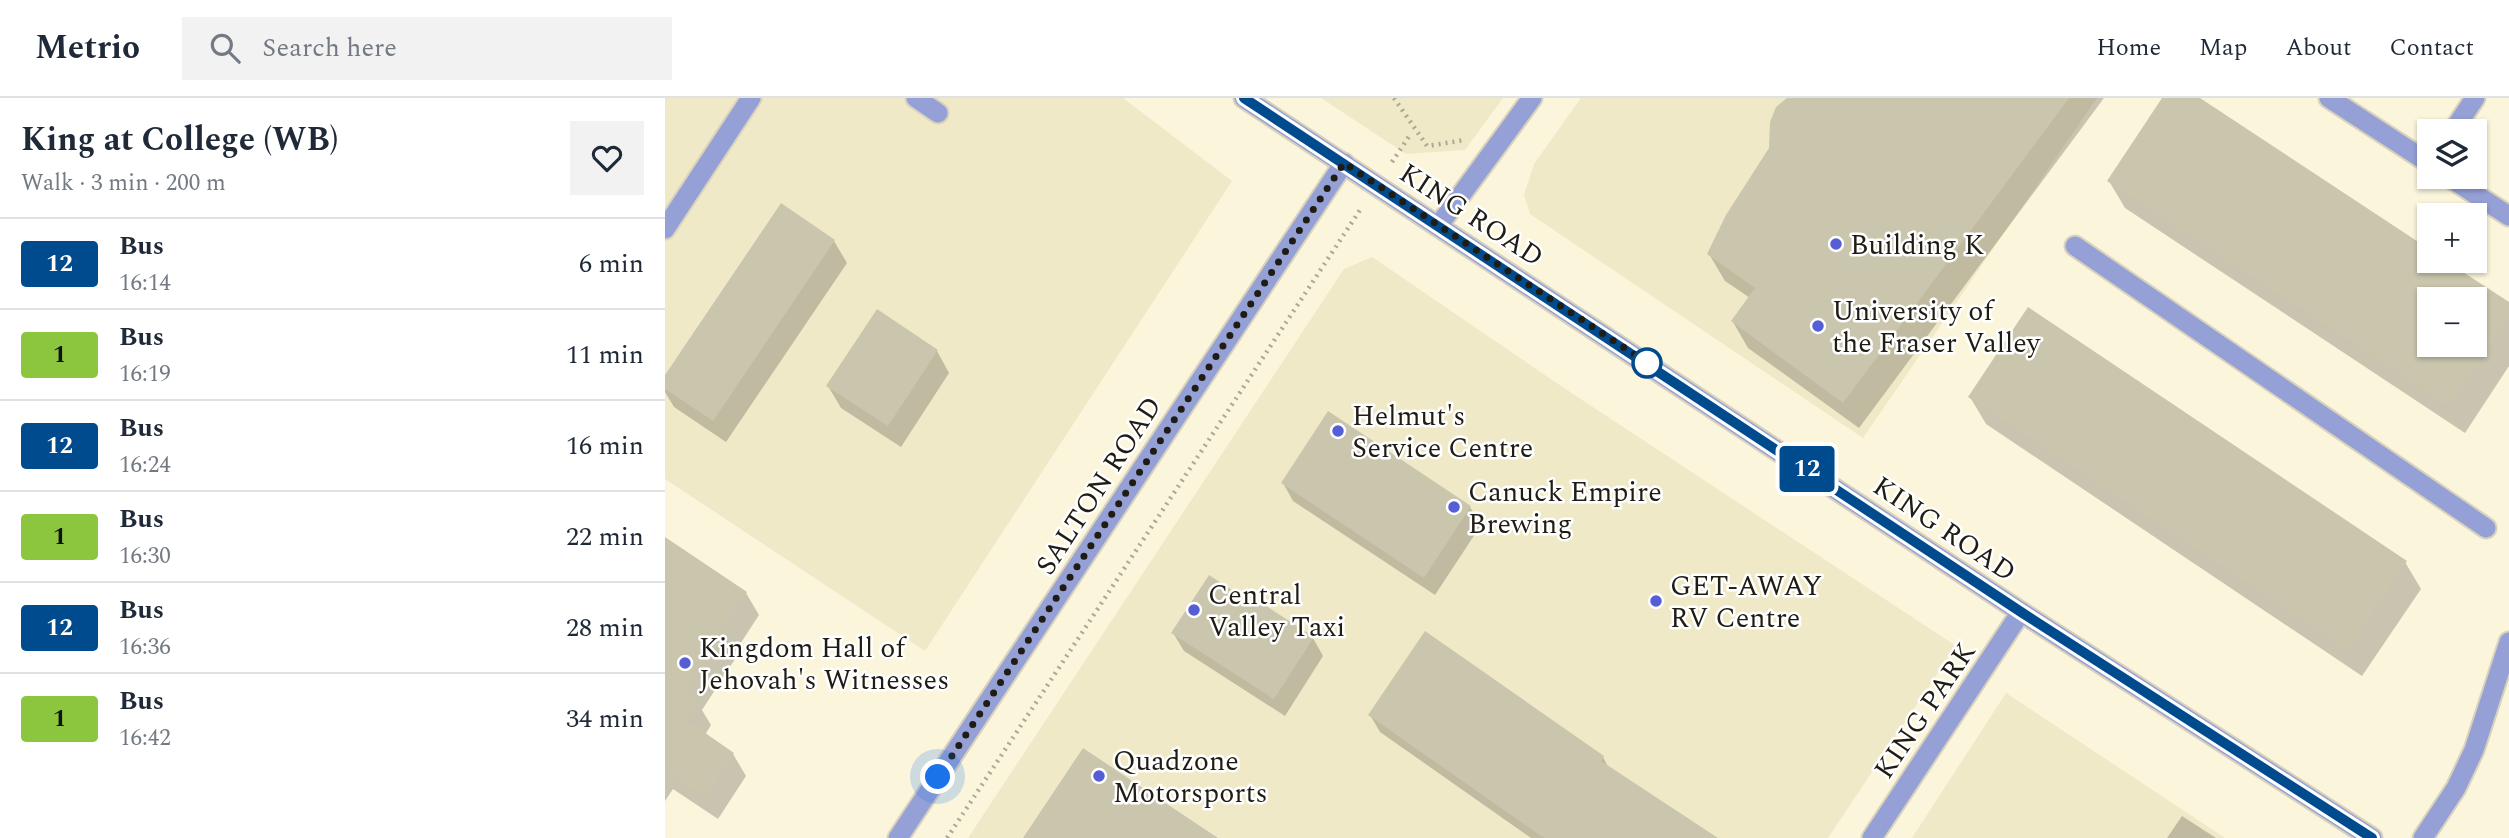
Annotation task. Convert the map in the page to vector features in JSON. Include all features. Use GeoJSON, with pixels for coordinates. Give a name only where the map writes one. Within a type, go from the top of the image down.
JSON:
{"type":"FeatureCollection","features":[{"type":"Feature","properties":{"kind":"street"},"geometry":{"type":"LineString","coordinates":[[665,229],[751,98]]}},
{"type":"Feature","properties":{"kind":"street"},"geometry":{"type":"LineString","coordinates":[[916,98],[938,113]]}},
{"type":"Feature","properties":{"kind":"street","name":"KING ROAD"},"geometry":{"type":"LineString","coordinates":[[1244,98],[2021,612],[2372,838]]}},
{"type":"Feature","properties":{"kind":"street"},"geometry":{"type":"LineString","coordinates":[[1439,225],[1532,98]]}},
{"type":"Feature","properties":{"kind":"street"},"geometry":{"type":"LineString","coordinates":[[2329,98],[2417,155]]}},
{"type":"Feature","properties":{"kind":"street"},"geometry":{"type":"LineString","coordinates":[[2461,119],[2475,98]]}},
{"type":"Feature","properties":{"kind":"street","name":"SALTON ROAD"},"geometry":{"type":"LineString","coordinates":[[898,838],[1344,163]]}},
{"type":"Feature","properties":{"kind":"street"},"geometry":{"type":"LineString","coordinates":[[2467,189],[2509,216]]}},
{"type":"Feature","properties":{"kind":"street"},"geometry":{"type":"LineString","coordinates":[[2075,246],[2486,528]]}},
{"type":"Feature","properties":{"kind":"street","name":"KING PARK"},"geometry":{"type":"LineString","coordinates":[[1872,838],[2021,612]]}},
{"type":"Feature","properties":{"kind":"street"},"geometry":{"type":"LineString","coordinates":[[2423,838],[2456,788],[2474,750],[2509,642]]}},
{"type":"Feature","properties":{"kind":"path"},"geometry":{"type":"LineString","coordinates":[[1394,98],[1427,146],[1466,140]]}},
{"type":"Feature","properties":{"kind":"path"},"geometry":{"type":"LineString","coordinates":[[1398,152],[1410,135]]}},
{"type":"Feature","properties":{"kind":"path"},"geometry":{"type":"LineString","coordinates":[[947,838],[1351,225]]}},
{"type":"Feature","properties":{"kind":"shaded area"},"geometry":{"type":"Polygon","coordinates":[[[665,98],[1123,98],[1232,181],[925,651],[665,479],[665,98]]]}},
{"type":"Feature","properties":{"kind":"shaded area"},"geometry":{"type":"Polygon","coordinates":[[[1321,98],[1503,98],[1465,150],[1406,154],[1321,98]]]}},
{"type":"Feature","properties":{"kind":"shaded area","name":"University of the Fraser Valley"},"geometry":{"type":"Polygon","coordinates":[[[1581,98],[2097,98],[1863,438],[1530,214],[1524,195],[1534,164],[1581,98]]]}},
{"type":"Feature","properties":{"kind":"shaded area"},"geometry":{"type":"Polygon","coordinates":[[[1372,257],[1564,388],[1956,646],[1828,838],[968,838],[1344,269],[1372,257]]]}},
{"type":"Feature","properties":{"kind":"shaded area"},"geometry":{"type":"Polygon","coordinates":[[[2006,693],[2225,838],[1912,838],[2006,693]]]}},
{"type":"Feature","properties":{"kind":"building","name":"Building K"},"geometry":{"type":"Polygon","coordinates":[[[1787,98],[2069,98],[1843,403],[1731,321],[1755,288],[1707,254],[1726,215],[1769,148],[1770,122],[1776,107],[1787,98]]]}},
{"type":"Feature","properties":{"kind":"building"},"geometry":{"type":"Polygon","coordinates":[[[2162,98],[2200,98],[2417,241],[2417,273],[2464,273],[2486,287],[2417,287],[2417,357],[2482,357],[2449,407],[2107,181],[2162,98]]]}},
{"type":"Feature","properties":{"kind":"building"},"geometry":{"type":"Polygon","coordinates":[[[781,203],[835,240],[713,421],[665,389],[665,375],[781,203]]]}},
{"type":"Feature","properties":{"kind":"building"},"geometry":{"type":"Polygon","coordinates":[[[2487,288],[2509,302],[2509,317],[2487,350],[2487,288]]]}},
{"type":"Feature","properties":{"kind":"building"},"geometry":{"type":"Polygon","coordinates":[[[2028,307],[2407,561],[2347,650],[1968,397],[2028,307]]]}},
{"type":"Feature","properties":{"kind":"building"},"geometry":{"type":"Polygon","coordinates":[[[877,309],[938,350],[888,426],[826,386],[877,309]]]}},
{"type":"Feature","properties":{"kind":"building"},"geometry":{"type":"Polygon","coordinates":[[[1328,411],[1471,506],[1424,578],[1281,483],[1328,411]]]}},
{"type":"Feature","properties":{"kind":"building","name":"Kingdom Hall of Jehovah's Witnesses"},"geometry":{"type":"Polygon","coordinates":[[[665,537],[747,592],[721,631],[726,633],[686,693],[699,702],[688,721],[734,753],[705,798],[665,772],[665,537]]]}},
{"type":"Feature","properties":{"kind":"building"},"geometry":{"type":"Polygon","coordinates":[[[1209,575],[1258,607],[1260,602],[1314,637],[1274,699],[1171,633],[1209,575]]]}},
{"type":"Feature","properties":{"kind":"building"},"geometry":{"type":"Polygon","coordinates":[[[1425,631],[1604,756],[1601,761],[1718,838],[1544,838],[1368,715],[1425,631]]]}},
{"type":"Feature","properties":{"kind":"building"},"geometry":{"type":"Polygon","coordinates":[[[1083,748],[1218,838],[1023,838],[1083,748]]]}},
{"type":"Feature","properties":{"kind":"bus line","name":"12"},"geometry":{"type":"LineString","coordinates":[[1244,98],[2021,612],[2372,838]]}},
{"type":"Feature","properties":{"kind":"place","name":"Building K"},"geometry":{"type":"Point","coordinates":[1836,244]}},
{"type":"Feature","properties":{"kind":"place","name":"University of the Fraser Valley"},"geometry":{"type":"Point","coordinates":[1818,326]}},
{"type":"Feature","properties":{"kind":"place","name":"Helmut's Service Centre"},"geometry":{"type":"Point","coordinates":[1338,431]}},
{"type":"Feature","properties":{"kind":"place","name":"Canuck Empire Brewing"},"geometry":{"type":"Point","coordinates":[1454,507]}},
{"type":"Feature","properties":{"kind":"place","name":"GET-AWAY RV Centre"},"geometry":{"type":"Point","coordinates":[1656,601]}},
{"type":"Feature","properties":{"kind":"place","name":"Central Valley Taxi"},"geometry":{"type":"Point","coordinates":[1194,610]}},
{"type":"Feature","properties":{"kind":"place","name":"Kingdom Hall of Jehovah's Witnesses"},"geometry":{"type":"Point","coordinates":[685,663]}},
{"type":"Feature","properties":{"kind":"place","name":"Quadzone Motorsports"},"geometry":{"type":"Point","coordinates":[1099,776]}},
{"type":"Feature","properties":{"kind":"route"},"geometry":{"type":"LineString","coordinates":[[938,777],[1344,163],[1655,368],[1647,363]]}}]}
